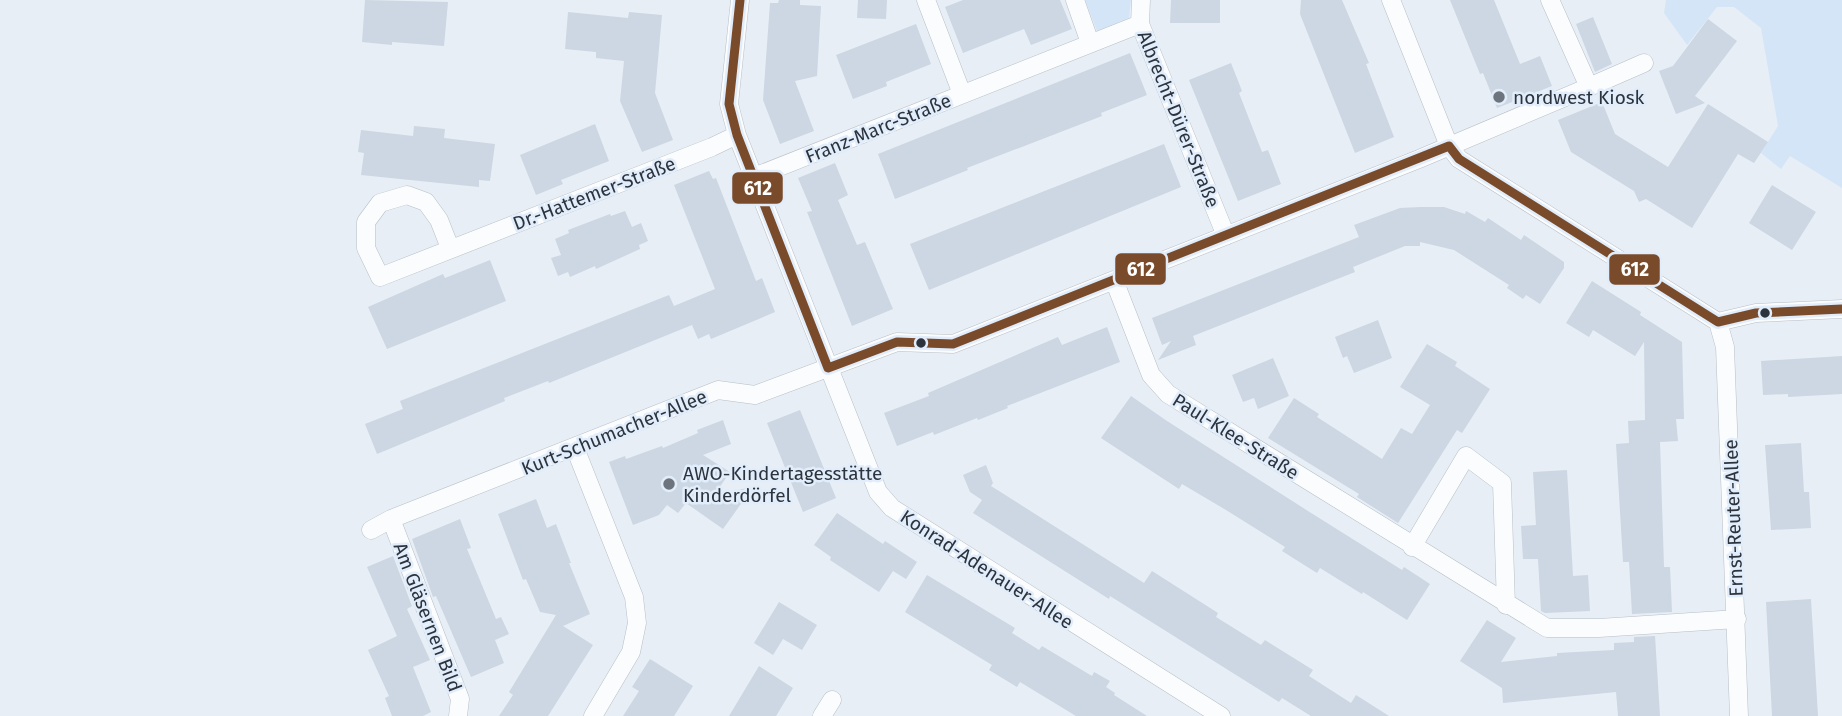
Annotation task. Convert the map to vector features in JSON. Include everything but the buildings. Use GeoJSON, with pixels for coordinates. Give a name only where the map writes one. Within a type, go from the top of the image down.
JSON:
{"type":"FeatureCollection","features":[{"type":"Feature","properties":{"kind":"street","name":"Konrad-Adenauer-Allee"},"geometry":{"type":"LineString","coordinates":[[735,0],[729,104],[737,135],[878,492],[892,508],[1221,716]]}},
{"type":"Feature","properties":{"kind":"street","name":"Franz-Marc-Straße"},"geometry":{"type":"LineString","coordinates":[[926,0],[962,94]]}},
{"type":"Feature","properties":{"kind":"street"},"geometry":{"type":"LineString","coordinates":[[1075,0],[1090,43]]}},
{"type":"Feature","properties":{"kind":"street","name":"Albrecht-Dürer-Straße"},"geometry":{"type":"LineString","coordinates":[[1141,0],[1140,24],[1226,236]]}},
{"type":"Feature","properties":{"kind":"street"},"geometry":{"type":"LineString","coordinates":[[1391,0],[1449,146],[1459,159],[1718,321],[1756,313],[1842,309]]}},
{"type":"Feature","properties":{"kind":"street"},"geometry":{"type":"LineString","coordinates":[[1550,0],[1589,87]]}},
{"type":"Feature","properties":{"kind":"street","name":"Franz-Marc-Straße"},"geometry":{"type":"LineString","coordinates":[[754,177],[1140,24]]}},
{"type":"Feature","properties":{"kind":"street","name":"Kurt-Schumacher-Allee"},"geometry":{"type":"LineString","coordinates":[[371,530],[391,519],[718,390],[755,396],[897,342],[953,344],[1449,146],[1644,63]]}},
{"type":"Feature","properties":{"kind":"street","name":"Dr.-Hattemer-Straße"},"geometry":{"type":"LineString","coordinates":[[450,248],[439,220],[426,202],[407,195],[380,203],[366,222],[366,248],[380,277],[633,179],[737,135]]}},
{"type":"Feature","properties":{"kind":"street","name":"Paul-Klee-Straße"},"geometry":{"type":"LineString","coordinates":[[1114,280],[1151,375],[1168,394],[1547,628],[1599,628],[1737,619]]}},
{"type":"Feature","properties":{"kind":"street","name":"Ernst-Reuter-Allee"},"geometry":{"type":"LineString","coordinates":[[1718,321],[1725,347],[1739,716]]}},
{"type":"Feature","properties":{"kind":"street"},"geometry":{"type":"LineString","coordinates":[[575,448],[634,597],[637,624],[631,652],[593,716]]}},
{"type":"Feature","properties":{"kind":"street"},"geometry":{"type":"LineString","coordinates":[[1412,547],[1466,456],[1502,483],[1506,605]]}},
{"type":"Feature","properties":{"kind":"street","name":"Am Gläsernen Bild"},"geometry":{"type":"LineString","coordinates":[[391,519],[460,699],[458,716]]}},
{"type":"Feature","properties":{"kind":"street"},"geometry":{"type":"LineString","coordinates":[[822,716],[832,700]]}},
{"type":"Feature","properties":{"kind":"shaded area"},"geometry":{"type":"Polygon","coordinates":[[[1085,0],[1131,0],[1129,18],[1097,31],[1085,0]]]}},
{"type":"Feature","properties":{"kind":"shaded area"},"geometry":{"type":"Polygon","coordinates":[[[1666,0],[1842,0],[1842,188],[1790,156],[1781,169],[1761,153],[1778,126],[1761,28],[1734,7],[1717,7],[1687,45],[1664,13],[1666,0]]]}},
{"type":"Feature","properties":{"kind":"transit line","name":"612"},"geometry":{"type":"LineString","coordinates":[[740,0],[729,104],[737,135],[828,368]]}},
{"type":"Feature","properties":{"kind":"transit line","name":"612"},"geometry":{"type":"LineString","coordinates":[[1449,146],[1459,159],[1718,322],[1756,313],[1842,309]]}},
{"type":"Feature","properties":{"kind":"transit line","name":"612"},"geometry":{"type":"LineString","coordinates":[[828,368],[897,342],[953,344],[1449,146]]}},
{"type":"Feature","properties":{"kind":"place","name":"nordwest Kiosk"},"geometry":{"type":"Point","coordinates":[1499,97]}},
{"type":"Feature","properties":{"kind":"place","name":"AWO-Kindertagesstätte Kinderdörfel"},"geometry":{"type":"Point","coordinates":[669,484]}}]}
